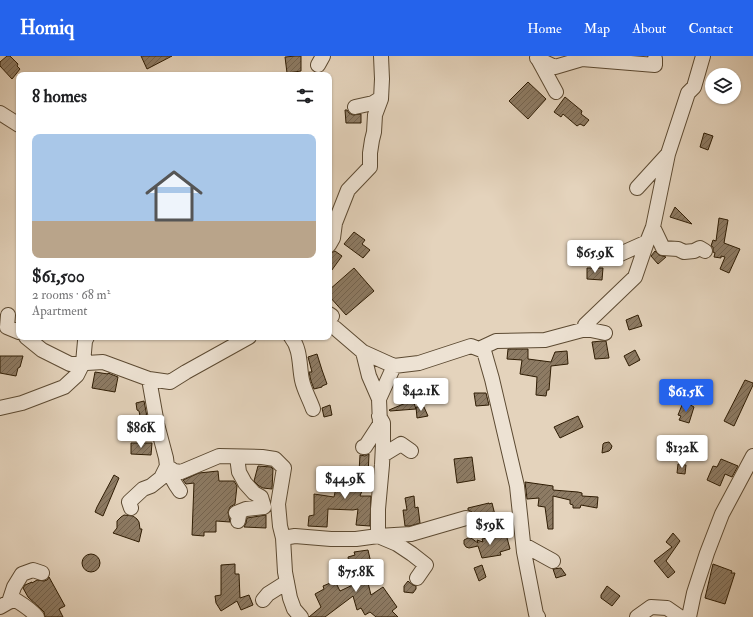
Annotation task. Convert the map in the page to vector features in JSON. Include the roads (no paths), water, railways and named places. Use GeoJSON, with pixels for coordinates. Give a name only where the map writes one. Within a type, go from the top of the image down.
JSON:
{"type":"FeatureCollection","features":[{"type":"Feature","properties":{"kind":"street"},"geometry":{"type":"LineString","coordinates":[[332,240],[335,223],[348,190],[370,167],[370,153],[374,132],[375,114],[381,98],[381,56]]}},
{"type":"Feature","properties":{"kind":"street"},"geometry":{"type":"LineString","coordinates":[[584,324],[635,277],[653,227],[668,154],[688,93],[694,87],[703,56]]}},
{"type":"Feature","properties":{"kind":"street"},"geometry":{"type":"LineString","coordinates":[[535,57],[555,67],[582,59],[655,65],[655,59]]}},
{"type":"Feature","properties":{"kind":"street"},"geometry":{"type":"LineString","coordinates":[[535,57],[556,92]]}},
{"type":"Feature","properties":{"kind":"street"},"geometry":{"type":"LineString","coordinates":[[355,107],[373,103],[381,98]]}},
{"type":"Feature","properties":{"kind":"street"},"geometry":{"type":"LineString","coordinates":[[0,113],[16,123]]}},
{"type":"Feature","properties":{"kind":"street"},"geometry":{"type":"LineString","coordinates":[[637,188],[668,154]]}},
{"type":"Feature","properties":{"kind":"street"},"geometry":{"type":"LineString","coordinates":[[653,227],[663,248],[678,248],[684,252],[694,251],[700,248],[705,251]]}},
{"type":"Feature","properties":{"kind":"street"},"geometry":{"type":"LineString","coordinates":[[618,256],[647,242]]}},
{"type":"Feature","properties":{"kind":"street"},"geometry":{"type":"LineString","coordinates":[[8,315],[7,327],[16,331]]}},
{"type":"Feature","properties":{"kind":"street"},"geometry":{"type":"LineString","coordinates":[[332,323],[335,328],[362,352],[394,366],[419,363],[471,346],[484,351],[517,486],[524,545],[536,614],[538,617]]}},
{"type":"Feature","properties":{"kind":"street"},"geometry":{"type":"LineString","coordinates":[[481,348],[496,341],[545,340],[586,329],[605,333]]}},
{"type":"Feature","properties":{"kind":"street"},"geometry":{"type":"LineString","coordinates":[[30,340],[42,350],[70,364],[103,362],[149,379],[170,382],[243,340]]}},
{"type":"Feature","properties":{"kind":"street"},"geometry":{"type":"LineString","coordinates":[[0,408],[22,403],[64,387],[77,375],[83,363],[86,340]]}},
{"type":"Feature","properties":{"kind":"street"},"geometry":{"type":"LineString","coordinates":[[293,340],[298,352],[302,380],[313,409]]}},
{"type":"Feature","properties":{"kind":"street"},"geometry":{"type":"LineString","coordinates":[[362,352],[369,376],[379,399],[380,424],[365,447],[363,447]]}},
{"type":"Feature","properties":{"kind":"street"},"geometry":{"type":"LineString","coordinates":[[379,399],[394,366]]}},
{"type":"Feature","properties":{"kind":"street"},"geometry":{"type":"LineString","coordinates":[[149,379],[157,424],[167,466],[175,485],[180,491]]}},
{"type":"Feature","properties":{"kind":"street"},"geometry":{"type":"LineString","coordinates":[[378,536],[378,509],[383,455],[383,423],[379,416]]}},
{"type":"Feature","properties":{"kind":"street"},"geometry":{"type":"LineString","coordinates":[[383,455],[401,444],[411,451]]}},
{"type":"Feature","properties":{"kind":"street"},"geometry":{"type":"LineString","coordinates":[[167,466],[174,471],[181,472],[219,456],[262,457],[276,459],[284,468],[278,504],[280,526],[283,538],[285,572],[294,609],[301,617]]}},
{"type":"Feature","properties":{"kind":"street"},"geometry":{"type":"LineString","coordinates":[[689,617],[694,593],[706,553],[722,514],[753,456]]}},
{"type":"Feature","properties":{"kind":"street"},"geometry":{"type":"LineString","coordinates":[[238,457],[239,472],[245,483],[254,493],[261,497],[264,506],[246,509],[236,513],[239,516],[238,521]]}},
{"type":"Feature","properties":{"kind":"street"},"geometry":{"type":"LineString","coordinates":[[131,508],[129,502],[143,489],[151,486],[160,478],[167,466]]}},
{"type":"Feature","properties":{"kind":"street"},"geometry":{"type":"LineString","coordinates":[[283,538],[295,536],[356,539],[411,534],[466,518]]}},
{"type":"Feature","properties":{"kind":"street"},"geometry":{"type":"LineString","coordinates":[[378,536],[397,544],[426,565],[417,578]]}},
{"type":"Feature","properties":{"kind":"street"},"geometry":{"type":"LineString","coordinates":[[524,545],[553,560]]}},
{"type":"Feature","properties":{"kind":"street"},"geometry":{"type":"LineString","coordinates":[[5,604],[22,574],[33,570],[42,573]]}},
{"type":"Feature","properties":{"kind":"street"},"geometry":{"type":"LineString","coordinates":[[263,600],[268,594],[287,582]]}},
{"type":"Feature","properties":{"kind":"street"},"geometry":{"type":"LineString","coordinates":[[5,604],[14,599],[33,611],[37,617]]}},
{"type":"Feature","properties":{"kind":"street"},"geometry":{"type":"LineString","coordinates":[[637,617],[651,607],[667,608],[680,617]]}}]}
